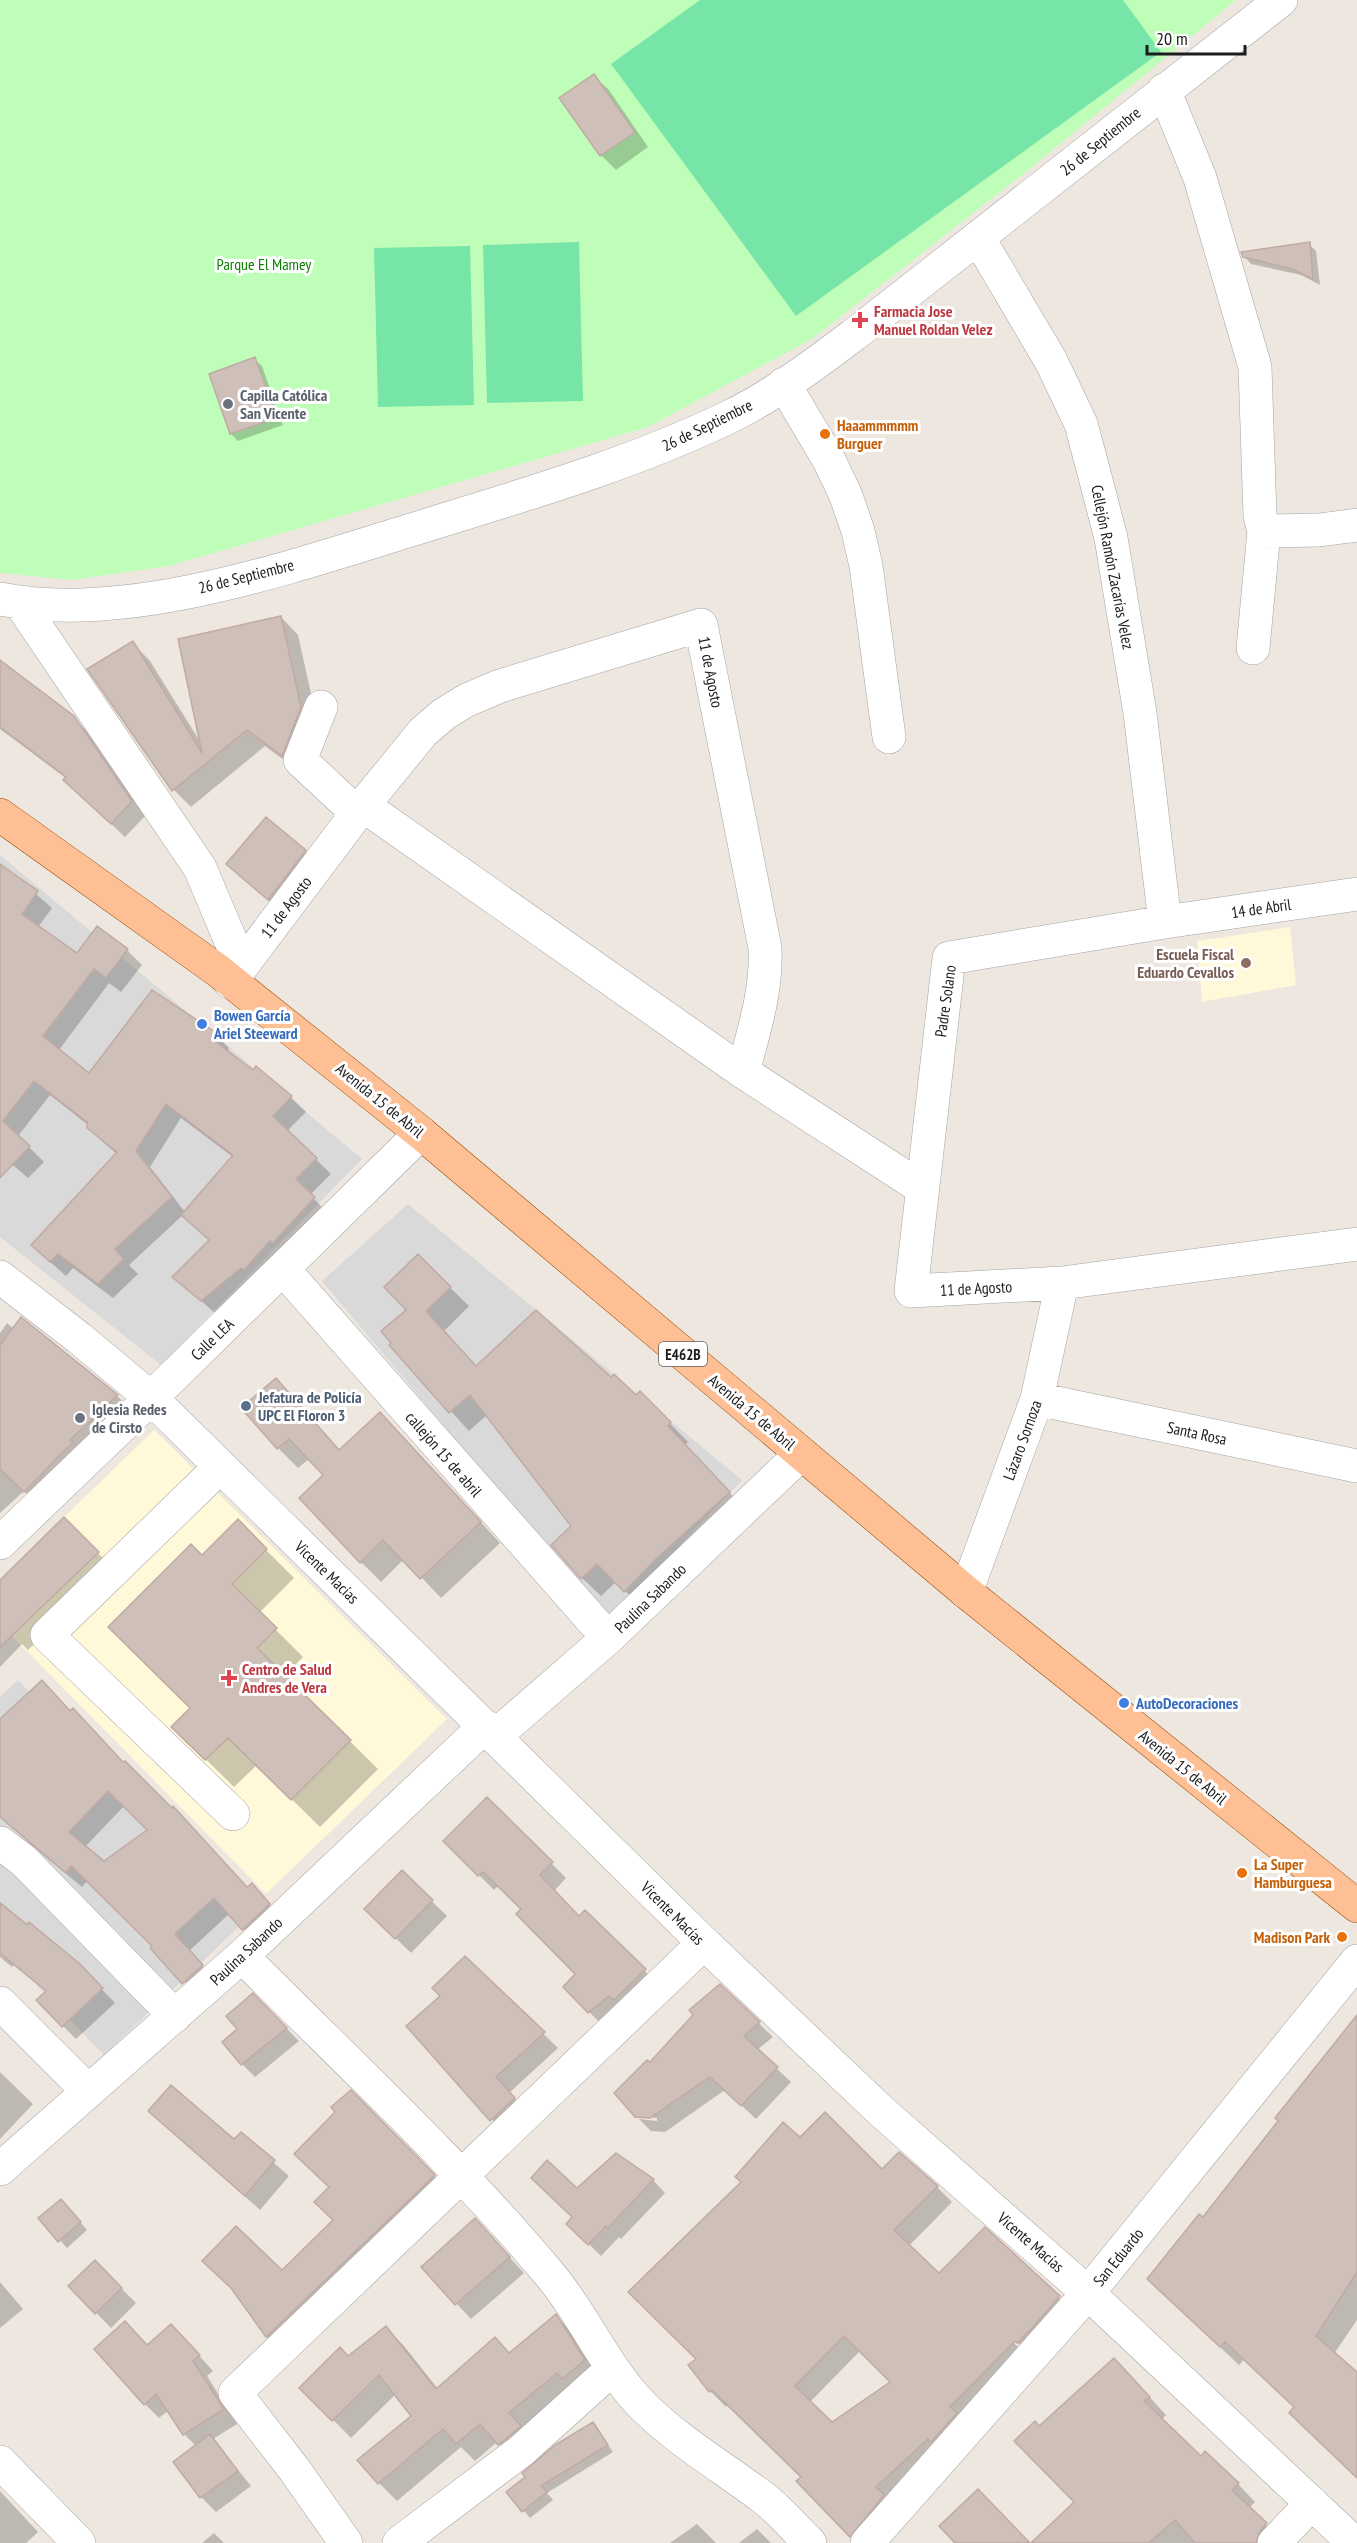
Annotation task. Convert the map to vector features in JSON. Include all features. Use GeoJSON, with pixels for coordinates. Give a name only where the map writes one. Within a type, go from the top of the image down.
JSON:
{"type":"FeatureCollection","features":[{"type":"Feature","properties":{"kind":"main road","name":"Avenida 15 de Abril"},"geometry":{"type":"LineString","coordinates":[[0,815],[132,908],[236,973],[421,1133],[966,1592],[1357,1906]]}},
{"type":"Feature","properties":{"kind":"street","name":"26 de Septiembre"},"geometry":{"type":"LineString","coordinates":[[10,601],[81,606],[153,598],[229,581],[353,547],[584,476],[662,447],[732,416],[784,384],[855,334],[1281,0]]}},
{"type":"Feature","properties":{"kind":"street"},"geometry":{"type":"LineString","coordinates":[[1164,90],[1200,178],[1255,367],[1260,516],[1264,531],[1253,648]]}},
{"type":"Feature","properties":{"kind":"street","name":"Cellejón Ramón Zacarías Velez"},"geometry":{"type":"LineString","coordinates":[[979,239],[1064,385],[1081,424],[1111,538],[1140,713],[1165,922]]}},
{"type":"Feature","properties":{"kind":"street"},"geometry":{"type":"LineString","coordinates":[[784,384],[829,460],[846,496],[858,531],[866,566],[889,737]]}},
{"type":"Feature","properties":{"kind":"street"},"geometry":{"type":"LineString","coordinates":[[1264,531],[1319,530],[1357,525]]}},
{"type":"Feature","properties":{"kind":"street"},"geometry":{"type":"LineString","coordinates":[[10,601],[200,868],[236,973]]}},
{"type":"Feature","properties":{"kind":"street","name":"11 de Agosto"},"geometry":{"type":"LineString","coordinates":[[236,973],[423,732],[444,714],[467,700],[500,686],[701,625],[765,948],[766,974],[763,997],[743,1072]]}},
{"type":"Feature","properties":{"kind":"street"},"geometry":{"type":"LineString","coordinates":[[321,707],[300,760],[361,810],[743,1072],[922,1188]]}},
{"type":"Feature","properties":{"kind":"street","name":"14 de Abril"},"geometry":{"type":"LineString","coordinates":[[1165,922],[1357,894]]}},
{"type":"Feature","properties":{"kind":"street","name":"Padre Solano"},"geometry":{"type":"LineString","coordinates":[[922,1188],[949,958],[1165,922]]}},
{"type":"Feature","properties":{"kind":"street","name":"Calle LEA"},"geometry":{"type":"LineString","coordinates":[[0,1543],[421,1133]]}},
{"type":"Feature","properties":{"kind":"street","name":"11 de Agosto"},"geometry":{"type":"LineString","coordinates":[[922,1188],[911,1292],[1062,1283],[1357,1244]]}},
{"type":"Feature","properties":{"kind":"street","name":"callejón 15 de abril"},"geometry":{"type":"LineString","coordinates":[[283,1269],[608,1638]]}},
{"type":"Feature","properties":{"kind":"street","name":"Vicente Macías"},"geometry":{"type":"LineString","coordinates":[[0,1277],[151,1398],[704,1943],[881,2111],[1088,2293],[1354,2543]]}},
{"type":"Feature","properties":{"kind":"street","name":"Lázaro Sornoza"},"geometry":{"type":"LineString","coordinates":[[966,1592],[1037,1399],[1062,1283]]}},
{"type":"Feature","properties":{"kind":"street","name":"Santa Rosa"},"geometry":{"type":"LineString","coordinates":[[1037,1399],[1357,1466]]}},
{"type":"Feature","properties":{"kind":"street","name":"Paulina Sabando"},"geometry":{"type":"LineString","coordinates":[[0,2169],[175,2016],[490,1732],[608,1638],[801,1454]]}},
{"type":"Feature","properties":{"kind":"street"},"geometry":{"type":"LineString","coordinates":[[220,1467],[47,1635],[233,1814]]}},
{"type":"Feature","properties":{"kind":"street"},"geometry":{"type":"LineString","coordinates":[[0,1843],[24,1861],[175,2016]]}},
{"type":"Feature","properties":{"kind":"street"},"geometry":{"type":"LineString","coordinates":[[346,2543],[294,2469],[235,2393],[704,1943]]}},
{"type":"Feature","properties":{"kind":"street"},"geometry":{"type":"LineString","coordinates":[[242,1956],[462,2176],[552,2277],[612,2369],[642,2405],[681,2440],[763,2497],[810,2543]]}},
{"type":"Feature","properties":{"kind":"street","name":"San Eduardo"},"geometry":{"type":"LineString","coordinates":[[867,2543],[1088,2293],[1357,1960]]}},
{"type":"Feature","properties":{"kind":"street"},"geometry":{"type":"LineString","coordinates":[[0,2003],[88,2091]]}},
{"type":"Feature","properties":{"kind":"street"},"geometry":{"type":"LineString","coordinates":[[399,2543],[522,2450],[612,2369]]}},
{"type":"Feature","properties":{"kind":"street"},"geometry":{"type":"LineString","coordinates":[[0,2462],[80,2543]]}},
{"type":"Feature","properties":{"kind":"street"},"geometry":{"type":"LineString","coordinates":[[1274,2543],[1312,2503]]}},
{"type":"Feature","properties":{"kind":"shaded area"},"geometry":{"type":"Polygon","coordinates":[[[0,855],[362,1159],[161,1365],[0,1237],[0,855]]]}},
{"type":"Feature","properties":{"kind":"shaded area","name":"Escuela Fiscal Eduardo Cevallos"},"geometry":{"type":"Polygon","coordinates":[[[1290,927],[1296,985],[1202,1002],[1197,941],[1290,927]]]}},
{"type":"Feature","properties":{"kind":"shaded area"},"geometry":{"type":"Polygon","coordinates":[[[408,1204],[742,1480],[608,1621],[322,1281],[408,1204]]]}},
{"type":"Feature","properties":{"kind":"shaded area","name":"Centro de Salud Andres de Vera"},"geometry":{"type":"Polygon","coordinates":[[[154,1430],[447,1719],[266,1894],[12,1636],[98,1552],[64,1517],[154,1430]]]}},
{"type":"Feature","properties":{"kind":"shaded area"},"geometry":{"type":"Polygon","coordinates":[[[18,1680],[248,1918],[104,2055],[0,1947],[0,1697],[18,1680]]]}},
{"type":"Feature","properties":{"kind":"green space","name":"Parque El Mamey"},"geometry":{"type":"Polygon","coordinates":[[[0,0],[1236,0],[1022,175],[812,339],[648,427],[169,566],[72,580],[0,573],[0,0]]]}},
{"type":"Feature","properties":{"kind":"green space"},"geometry":{"type":"Polygon","coordinates":[[[700,0],[1123,0],[1161,52],[796,316],[611,64],[700,0]]]}},
{"type":"Feature","properties":{"kind":"green space"},"geometry":{"type":"Polygon","coordinates":[[[579,242],[583,401],[487,403],[483,245],[579,242]]]}},
{"type":"Feature","properties":{"kind":"green space"},"geometry":{"type":"Polygon","coordinates":[[[470,246],[474,405],[378,407],[374,248],[470,246]]]}},
{"type":"Feature","properties":{"kind":"building"},"geometry":{"type":"Polygon","coordinates":[[[594,74],[635,132],[600,156],[559,98],[594,74]]]}},
{"type":"Feature","properties":{"kind":"building"},"geometry":{"type":"Polygon","coordinates":[[[1310,242],[1313,279],[1292,269],[1243,257],[1241,252],[1310,242]]]}},
{"type":"Feature","properties":{"kind":"building"},"geometry":{"type":"Polygon","coordinates":[[[255,357],[277,418],[230,434],[209,374],[255,357]]]}},
{"type":"Feature","properties":{"kind":"building"},"geometry":{"type":"Polygon","coordinates":[[[281,616],[301,707],[282,756],[247,730],[172,791],[87,669],[133,641],[202,753],[178,639],[281,616]]]}},
{"type":"Feature","properties":{"kind":"building"},"geometry":{"type":"Polygon","coordinates":[[[0,660],[74,716],[132,801],[111,824],[63,780],[66,777],[0,727],[0,660]]]}},
{"type":"Feature","properties":{"kind":"building"},"geometry":{"type":"Polygon","coordinates":[[[266,817],[306,850],[268,900],[226,864],[266,817]]]}},
{"type":"Feature","properties":{"kind":"building"},"geometry":{"type":"Polygon","coordinates":[[[0,864],[38,891],[22,914],[77,953],[97,926],[128,949],[106,978],[94,969],[43,1036],[89,1073],[152,990],[215,1032],[211,1038],[253,1070],[256,1066],[292,1096],[273,1116],[317,1158],[296,1179],[315,1197],[273,1243],[270,1241],[244,1270],[241,1268],[201,1301],[172,1277],[209,1240],[181,1215],[233,1155],[166,1104],[136,1151],[172,1197],[115,1249],[124,1259],[98,1284],[58,1254],[50,1262],[31,1245],[117,1152],[87,1128],[87,1122],[34,1081],[3,1121],[30,1146],[0,1178],[0,864]]]}},
{"type":"Feature","properties":{"kind":"building"},"geometry":{"type":"Polygon","coordinates":[[[418,1254],[451,1287],[426,1311],[476,1366],[536,1310],[611,1377],[614,1374],[636,1395],[640,1391],[671,1422],[668,1426],[730,1492],[655,1560],[624,1592],[597,1564],[581,1579],[551,1545],[571,1526],[470,1395],[449,1413],[389,1345],[391,1343],[381,1331],[406,1310],[384,1287],[418,1254]]]}},
{"type":"Feature","properties":{"kind":"building"},"geometry":{"type":"Polygon","coordinates":[[[21,1317],[118,1395],[70,1440],[73,1442],[24,1492],[0,1469],[0,1345],[21,1317]]]}},
{"type":"Feature","properties":{"kind":"building"},"geometry":{"type":"Polygon","coordinates":[[[276,1378],[339,1450],[380,1412],[481,1522],[420,1579],[383,1540],[360,1563],[299,1498],[323,1475],[289,1439],[277,1449],[241,1408],[276,1378]]]}},
{"type":"Feature","properties":{"kind":"building"},"geometry":{"type":"Polygon","coordinates":[[[64,1517],[99,1552],[0,1647],[0,1580],[64,1517]]]}},
{"type":"Feature","properties":{"kind":"building"},"geometry":{"type":"Polygon","coordinates":[[[238,1519],[267,1549],[232,1584],[277,1628],[257,1648],[351,1740],[291,1800],[228,1738],[205,1760],[171,1727],[190,1708],[108,1627],[191,1544],[202,1555],[238,1519]]]}},
{"type":"Feature","properties":{"kind":"building"},"geometry":{"type":"Polygon","coordinates":[[[42,1680],[70,1711],[73,1708],[123,1762],[125,1761],[172,1808],[173,1806],[247,1887],[252,1883],[270,1904],[242,1930],[214,1898],[175,1934],[203,1965],[182,1984],[150,1948],[152,1946],[71,1866],[66,1873],[0,1817],[0,1719],[42,1680]],[[108,1791],[69,1832],[104,1861],[147,1830],[108,1791]]]}},
{"type":"Feature","properties":{"kind":"building"},"geometry":{"type":"Polygon","coordinates":[[[487,1797],[553,1862],[540,1875],[579,1916],[585,1910],[646,1969],[614,2000],[609,1996],[588,2013],[563,1987],[575,1974],[516,1914],[521,1909],[483,1872],[478,1876],[443,1841],[487,1797]]]}},
{"type":"Feature","properties":{"kind":"building"},"geometry":{"type":"Polygon","coordinates":[[[402,1870],[433,1900],[395,1939],[364,1909],[402,1870]]]}},
{"type":"Feature","properties":{"kind":"building"},"geometry":{"type":"Polygon","coordinates":[[[0,1903],[27,1925],[29,1922],[80,1964],[103,1988],[62,2027],[36,2000],[46,1991],[0,1953],[0,1903]]]}},
{"type":"Feature","properties":{"kind":"building"},"geometry":{"type":"Polygon","coordinates":[[[465,1956],[545,2032],[496,2077],[515,2098],[490,2121],[406,2026],[440,1996],[432,1988],[465,1956]]]}},
{"type":"Feature","properties":{"kind":"building"},"geometry":{"type":"Polygon","coordinates":[[[720,1984],[760,2022],[744,2036],[778,2067],[741,2106],[710,2077],[650,2118],[635,2117],[614,2093],[647,2060],[650,2062],[693,2015],[689,2010],[720,1984]]]}},
{"type":"Feature","properties":{"kind":"building"},"geometry":{"type":"Polygon","coordinates":[[[253,1993],[287,2028],[241,2065],[222,2042],[237,2029],[226,2016],[253,1993]]]}},
{"type":"Feature","properties":{"kind":"building"},"geometry":{"type":"Polygon","coordinates":[[[1357,2015],[1357,2272],[1316,2336],[1357,2372],[1357,2478],[1289,2413],[1294,2407],[1225,2342],[1220,2347],[1147,2279],[1199,2214],[1203,2217],[1278,2121],[1275,2118],[1357,2015]]]}},
{"type":"Feature","properties":{"kind":"building"},"geometry":{"type":"Polygon","coordinates":[[[171,2085],[234,2139],[241,2132],[275,2160],[245,2196],[148,2111],[171,2085]]]}},
{"type":"Feature","properties":{"kind":"building"},"geometry":{"type":"Polygon","coordinates":[[[351,2090],[435,2175],[266,2337],[231,2288],[202,2261],[236,2226],[282,2270],[333,2220],[314,2202],[329,2187],[294,2154],[335,2112],[331,2107],[351,2090]]]}},
{"type":"Feature","properties":{"kind":"building"},"geometry":{"type":"Polygon","coordinates":[[[825,2112],[882,2169],[899,2152],[938,2186],[894,2230],[939,2273],[985,2227],[1060,2296],[1033,2327],[1017,2343],[1015,2341],[950,2407],[957,2413],[931,2442],[928,2439],[876,2487],[884,2495],[850,2537],[796,2481],[801,2477],[712,2390],[709,2392],[688,2365],[696,2359],[628,2292],[741,2182],[735,2177],[783,2122],[800,2137],[825,2112]],[[844,2336],[795,2386],[832,2422],[890,2382],[844,2336]]]}},
{"type":"Feature","properties":{"kind":"building"},"geometry":{"type":"Polygon","coordinates":[[[616,2153],[654,2179],[608,2228],[606,2226],[588,2245],[566,2224],[572,2217],[531,2178],[547,2160],[577,2188],[616,2153]]]}},
{"type":"Feature","properties":{"kind":"building"},"geometry":{"type":"Polygon","coordinates":[[[61,2199],[81,2222],[58,2242],[38,2218],[61,2199]]]}},
{"type":"Feature","properties":{"kind":"building"},"geometry":{"type":"Polygon","coordinates":[[[475,2218],[510,2257],[455,2305],[421,2267],[475,2218]]]}},
{"type":"Feature","properties":{"kind":"building"},"geometry":{"type":"Polygon","coordinates":[[[95,2260],[122,2288],[95,2314],[68,2286],[95,2260]]]}},
{"type":"Feature","properties":{"kind":"building"},"geometry":{"type":"Polygon","coordinates":[[[556,2314],[585,2360],[562,2379],[557,2373],[509,2413],[521,2426],[498,2445],[480,2424],[456,2444],[443,2429],[378,2484],[357,2460],[411,2416],[379,2375],[332,2421],[299,2388],[340,2347],[348,2356],[386,2326],[436,2389],[495,2337],[509,2353],[556,2314]]]}},
{"type":"Feature","properties":{"kind":"building"},"geometry":{"type":"Polygon","coordinates":[[[125,2321],[147,2345],[171,2324],[200,2355],[193,2361],[224,2409],[183,2435],[156,2394],[144,2405],[94,2349],[125,2321]]]}},
{"type":"Feature","properties":{"kind":"building"},"geometry":{"type":"Polygon","coordinates":[[[1114,2358],[1150,2397],[1144,2401],[1201,2456],[1205,2451],[1239,2483],[1232,2490],[1267,2523],[1260,2531],[1256,2543],[1195,2543],[1175,2520],[1149,2543],[1031,2543],[1074,2502],[1014,2441],[1035,2421],[1039,2426],[1114,2358]]]}},
{"type":"Feature","properties":{"kind":"building"},"geometry":{"type":"Polygon","coordinates":[[[593,2422],[608,2445],[541,2486],[547,2492],[522,2512],[506,2492],[525,2477],[522,2473],[555,2445],[593,2422]]]}},
{"type":"Feature","properties":{"kind":"building"},"geometry":{"type":"Polygon","coordinates":[[[210,2434],[238,2471],[200,2498],[173,2462],[210,2434]]]}},
{"type":"Feature","properties":{"kind":"building"},"geometry":{"type":"Polygon","coordinates":[[[978,2489],[1030,2543],[955,2543],[939,2526],[978,2489]]]}},
{"type":"Feature","properties":{"kind":"place","name":"Farmacia Jose Manuel Roldan Velez"},"geometry":{"type":"Point","coordinates":[860,320]}},
{"type":"Feature","properties":{"kind":"place","name":"Capilla Católica San Vicente"},"geometry":{"type":"Point","coordinates":[228,404]}},
{"type":"Feature","properties":{"kind":"place","name":"Haaammmmm Burguer"},"geometry":{"type":"Point","coordinates":[825,434]}},
{"type":"Feature","properties":{"kind":"place","name":"Escuela Fiscal Eduardo Cevallos"},"geometry":{"type":"Point","coordinates":[1246,963]}},
{"type":"Feature","properties":{"kind":"place","name":"Bowen García Ariel Steeward"},"geometry":{"type":"Point","coordinates":[202,1024]}},
{"type":"Feature","properties":{"kind":"place","name":"Jefatura de Policía UPC El Floron 3"},"geometry":{"type":"Point","coordinates":[246,1406]}},
{"type":"Feature","properties":{"kind":"place","name":"Iglesia Redes de Cirsto"},"geometry":{"type":"Point","coordinates":[80,1418]}},
{"type":"Feature","properties":{"kind":"place","name":"Centro de Salud Andres de Vera"},"geometry":{"type":"Point","coordinates":[229,1678]}},
{"type":"Feature","properties":{"kind":"place","name":"AutoDecoraciones"},"geometry":{"type":"Point","coordinates":[1124,1703]}},
{"type":"Feature","properties":{"kind":"place","name":"La Super Hamburguesa"},"geometry":{"type":"Point","coordinates":[1242,1873]}},
{"type":"Feature","properties":{"kind":"place","name":"Madison Park"},"geometry":{"type":"Point","coordinates":[1342,1937]}}]}
